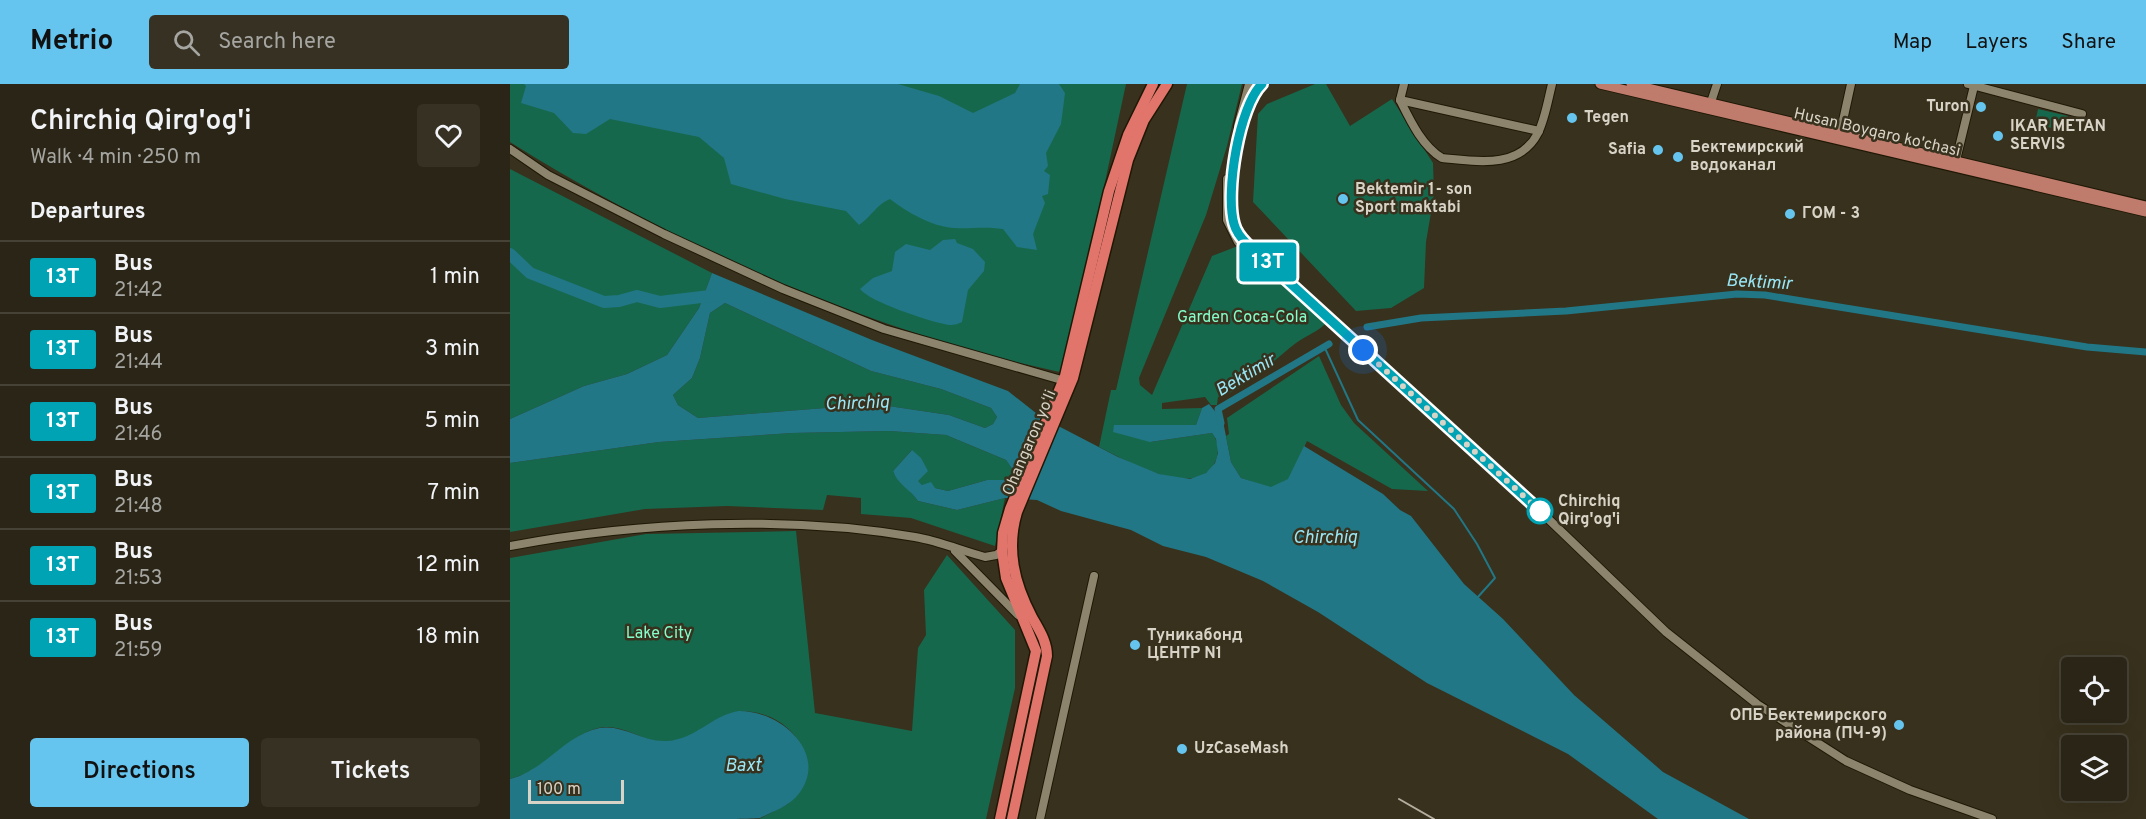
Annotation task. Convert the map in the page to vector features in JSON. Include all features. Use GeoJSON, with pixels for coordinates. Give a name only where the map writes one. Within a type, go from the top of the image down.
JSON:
{"type":"FeatureCollection","features":[{"type":"Feature","properties":{"kind":"highway","name":"Ohangaron yoʻli"},"geometry":{"type":"LineString","coordinates":[[1054,415],[1072,354],[1119,159],[1136,116],[1153,84]]}},
{"type":"Feature","properties":{"kind":"highway","name":"Ohangaron yoʻli"},"geometry":{"type":"LineString","coordinates":[[1000,819],[1036,657],[1035,647],[1020,616],[1006,578],[1002,551],[1014,511],[1083,344],[1118,192],[1128,160],[1144,120],[1167,84]]}},
{"type":"Feature","properties":{"kind":"highway","name":"Ohangaron yoʻli"},"geometry":{"type":"LineString","coordinates":[[1012,819],[1047,656],[1045,643],[1025,602],[1015,574],[1011,544],[1014,511]]}},
{"type":"Feature","properties":{"kind":"main road","name":"Husan Boyqaro ko'chasi"},"geometry":{"type":"LineString","coordinates":[[1600,84],[1709,106],[2066,190],[2146,206]]}},
{"type":"Feature","properties":{"kind":"main road","name":"Husan Boyqaro ko'chasi"},"geometry":{"type":"LineString","coordinates":[[1631,84],[1709,106]]}},
{"type":"Feature","properties":{"kind":"main road","name":"Husan Boyqaro ko'chasi"},"geometry":{"type":"LineString","coordinates":[[1840,137],[1956,160],[2146,212]]}},
{"type":"Feature","properties":{"kind":"street"},"geometry":{"type":"LineString","coordinates":[[1249,84],[1227,175],[1227,220],[1238,242],[1295,287]]}},
{"type":"Feature","properties":{"kind":"street"},"geometry":{"type":"LineString","coordinates":[[1262,84],[1250,103],[1233,164],[1232,216],[1242,238],[1666,632],[1757,704],[1846,760],[1910,790],[1992,819]]}},
{"type":"Feature","properties":{"kind":"street"},"geometry":{"type":"LineString","coordinates":[[1404,84],[1400,100],[1416,129],[1435,154],[1442,158],[1503,161],[1527,148],[1539,131],[1552,84]]}},
{"type":"Feature","properties":{"kind":"street"},"geometry":{"type":"LineString","coordinates":[[1709,106],[1717,84]]}},
{"type":"Feature","properties":{"kind":"street"},"geometry":{"type":"LineString","coordinates":[[1840,137],[1851,84]]}},
{"type":"Feature","properties":{"kind":"street"},"geometry":{"type":"LineString","coordinates":[[1956,160],[1971,85],[2082,114]]}},
{"type":"Feature","properties":{"kind":"street"},"geometry":{"type":"LineString","coordinates":[[1400,100],[1539,131]]}},
{"type":"Feature","properties":{"kind":"street"},"geometry":{"type":"LineString","coordinates":[[510,149],[548,175],[783,290],[884,329],[1058,379]]}},
{"type":"Feature","properties":{"kind":"street"},"geometry":{"type":"LineString","coordinates":[[510,546],[609,531],[745,524],[900,535],[926,539],[954,550],[985,557],[1002,551]]}},
{"type":"Feature","properties":{"kind":"street"},"geometry":{"type":"LineString","coordinates":[[954,550],[1020,616]]}},
{"type":"Feature","properties":{"kind":"street"},"geometry":{"type":"LineString","coordinates":[[1040,819],[1094,576]]}},
{"type":"Feature","properties":{"kind":"green space"},"geometry":{"type":"Polygon","coordinates":[[[510,84],[1126,84],[1064,373],[962,348],[844,308],[729,260],[617,205],[510,142],[510,84]]]}},
{"type":"Feature","properties":{"kind":"green space","name":"Garden Coca-Cola"},"geometry":{"type":"Polygon","coordinates":[[[1187,84],[1242,84],[1227,146],[1206,215],[1139,378],[1140,385],[1152,395],[1212,256],[1238,246],[1327,322],[1296,343],[1250,381],[1218,397],[1217,405],[1211,405],[1205,397],[1162,403],[1162,409],[1202,408],[1196,425],[1150,442],[1212,433],[1218,448],[1214,464],[1204,474],[1191,478],[1176,478],[1142,468],[1099,447],[1111,390],[1116,390],[1187,84]]]}},
{"type":"Feature","properties":{"kind":"green space","name":"Bektemir 1- son Sport maktabi"},"geometry":{"type":"Polygon","coordinates":[[[1315,84],[1326,84],[1350,126],[1392,99],[1433,163],[1434,195],[1426,242],[1424,288],[1391,308],[1356,311],[1253,202],[1258,114],[1267,104],[1315,84]]]}},
{"type":"Feature","properties":{"kind":"green space"},"geometry":{"type":"Polygon","coordinates":[[[2038,109],[2068,116],[2065,131],[2035,124],[2038,109]]]}},
{"type":"Feature","properties":{"kind":"green space"},"geometry":{"type":"Polygon","coordinates":[[[510,169],[712,273],[699,308],[667,355],[627,374],[584,386],[510,419],[510,169]]]}},
{"type":"Feature","properties":{"kind":"green space"},"geometry":{"type":"Polygon","coordinates":[[[725,303],[871,371],[941,389],[991,408],[997,417],[993,424],[985,428],[949,415],[875,404],[698,418],[678,405],[673,395],[692,378],[700,358],[710,313],[725,303]]]}},
{"type":"Feature","properties":{"kind":"green space"},"geometry":{"type":"Polygon","coordinates":[[[1319,356],[1341,405],[1354,423],[1428,491],[1392,489],[1307,441],[1289,479],[1271,488],[1241,478],[1231,462],[1226,436],[1229,434],[1227,418],[1319,356]]]}},
{"type":"Feature","properties":{"kind":"green space"},"geometry":{"type":"Polygon","coordinates":[[[889,431],[946,435],[1006,460],[1015,473],[1013,480],[987,480],[948,491],[922,485],[917,481],[912,450],[893,471],[897,479],[918,501],[957,510],[1005,498],[995,546],[911,518],[861,514],[861,498],[827,495],[823,510],[727,506],[645,509],[510,532],[510,463],[659,442],[792,433],[889,431]]]}},
{"type":"Feature","properties":{"kind":"green space","name":"Lake City"},"geometry":{"type":"Polygon","coordinates":[[[796,531],[815,713],[912,731],[918,648],[926,635],[924,590],[947,555],[1015,630],[1015,688],[986,819],[759,819],[788,804],[808,770],[806,757],[794,735],[775,719],[751,712],[738,711],[678,740],[656,741],[613,727],[598,728],[575,739],[540,767],[510,779],[510,558],[646,534],[796,531]]]}},
{"type":"Feature","properties":{"kind":"water"},"geometry":{"type":"Polygon","coordinates":[[[524,84],[898,84],[939,96],[973,113],[1015,93],[1020,84],[1059,84],[1065,93],[1061,124],[1046,153],[1048,166],[1044,171],[1050,175],[1048,194],[1042,196],[1045,203],[1033,234],[1037,250],[1017,247],[1003,229],[955,228],[929,222],[890,199],[881,204],[859,225],[846,211],[785,199],[731,184],[724,158],[699,137],[610,119],[586,134],[573,133],[554,113],[521,103],[526,86],[524,84]]]}},
{"type":"Feature","properties":{"kind":"water"},"geometry":{"type":"Polygon","coordinates":[[[955,239],[957,243],[973,249],[985,262],[984,271],[968,290],[962,322],[949,325],[925,319],[886,305],[860,289],[873,278],[892,271],[895,252],[906,244],[930,250],[943,240],[955,239]]]}},
{"type":"Feature","properties":{"kind":"water","name":"Chirchiq"},"geometry":{"type":"Polygon","coordinates":[[[712,273],[872,340],[1008,391],[1041,417],[1118,457],[1159,474],[1190,479],[1206,473],[1215,463],[1218,453],[1216,439],[1212,433],[1150,442],[1113,432],[1114,425],[1196,425],[1202,408],[1209,404],[1223,421],[1231,462],[1241,478],[1271,487],[1288,479],[1304,446],[1383,494],[1400,510],[1411,516],[1464,584],[1503,619],[1574,695],[1663,772],[1749,819],[1658,819],[1568,754],[1427,683],[1318,612],[1263,581],[1206,557],[1163,546],[1131,530],[1061,511],[1037,500],[1005,498],[957,510],[918,501],[897,479],[893,471],[912,450],[921,458],[928,471],[918,481],[922,485],[931,482],[935,488],[948,491],[987,480],[1013,480],[1015,473],[1006,460],[946,435],[889,431],[792,433],[659,442],[510,463],[510,419],[584,386],[627,374],[667,355],[699,308],[712,273]],[[725,303],[710,313],[700,358],[692,378],[673,395],[678,405],[698,418],[875,404],[949,415],[985,428],[993,424],[997,417],[991,408],[941,389],[871,371],[725,303]]]}},
{"type":"Feature","properties":{"kind":"water","name":"Baхt"},"geometry":{"type":"Polygon","coordinates":[[[738,711],[771,718],[786,727],[805,752],[808,767],[806,782],[796,797],[760,818],[510,819],[510,779],[533,769],[581,735],[592,730],[612,728],[648,739],[667,741],[687,736],[738,711]]]}},
{"type":"Feature","properties":{"kind":"waterway"},"geometry":{"type":"LineString","coordinates":[[510,254],[530,273],[604,302],[637,296],[660,302],[718,295]]}},
{"type":"Feature","properties":{"kind":"waterway","name":"Bektimir"},"geometry":{"type":"LineString","coordinates":[[1367,327],[1421,318],[1566,311],[1737,294],[1765,295],[2087,347],[2146,352]]}},
{"type":"Feature","properties":{"kind":"waterway","name":"Bektimir"},"geometry":{"type":"LineString","coordinates":[[1221,423],[1218,409],[1329,344]]}},
{"type":"Feature","properties":{"kind":"waterway"},"geometry":{"type":"LineString","coordinates":[[1324,346],[1358,420],[1454,509],[1477,544],[1495,578],[1477,598]]}},
{"type":"Feature","properties":{"kind":"railway"},"geometry":{"type":"LineString","coordinates":[[1399,799],[1434,819]]}},
{"type":"Feature","properties":{"kind":"bus line","name":"13Т"},"geometry":{"type":"LineString","coordinates":[[1262,84],[1250,103],[1233,164],[1231,204],[1234,226],[1238,233],[1247,244],[1540,511]]}},
{"type":"Feature","properties":{"kind":"place","name":"Turon"},"geometry":{"type":"Point","coordinates":[1981,107]}},
{"type":"Feature","properties":{"kind":"place","name":"Tegen"},"geometry":{"type":"Point","coordinates":[1572,118]}},
{"type":"Feature","properties":{"kind":"place","name":"IKAR METAN SERVIS"},"geometry":{"type":"Point","coordinates":[1998,136]}},
{"type":"Feature","properties":{"kind":"place","name":"Safia"},"geometry":{"type":"Point","coordinates":[1658,150]}},
{"type":"Feature","properties":{"kind":"place","name":"Бектемирский водоканал"},"geometry":{"type":"Point","coordinates":[1678,157]}},
{"type":"Feature","properties":{"kind":"place","name":"Bektemir 1- son Sport maktabi"},"geometry":{"type":"Point","coordinates":[1343,199]}},
{"type":"Feature","properties":{"kind":"place","name":"ГОМ - 3"},"geometry":{"type":"Point","coordinates":[1790,214]}},
{"type":"Feature","properties":{"kind":"place","name":"Chirchiq Qirg'og'i"},"geometry":{"type":"Point","coordinates":[1540,511]}},
{"type":"Feature","properties":{"kind":"place","name":"Туникабонд ЦЕНТР N1"},"geometry":{"type":"Point","coordinates":[1135,645]}},
{"type":"Feature","properties":{"kind":"place","name":"ОПБ Бектемирского района (ПЧ-9)"},"geometry":{"type":"Point","coordinates":[1899,725]}},
{"type":"Feature","properties":{"kind":"place","name":"UzCaseMash"},"geometry":{"type":"Point","coordinates":[1182,749]}},
{"type":"Feature","properties":{"kind":"route"},"geometry":{"type":"LineString","coordinates":[[1363,350],[1540,511]]}}]}
